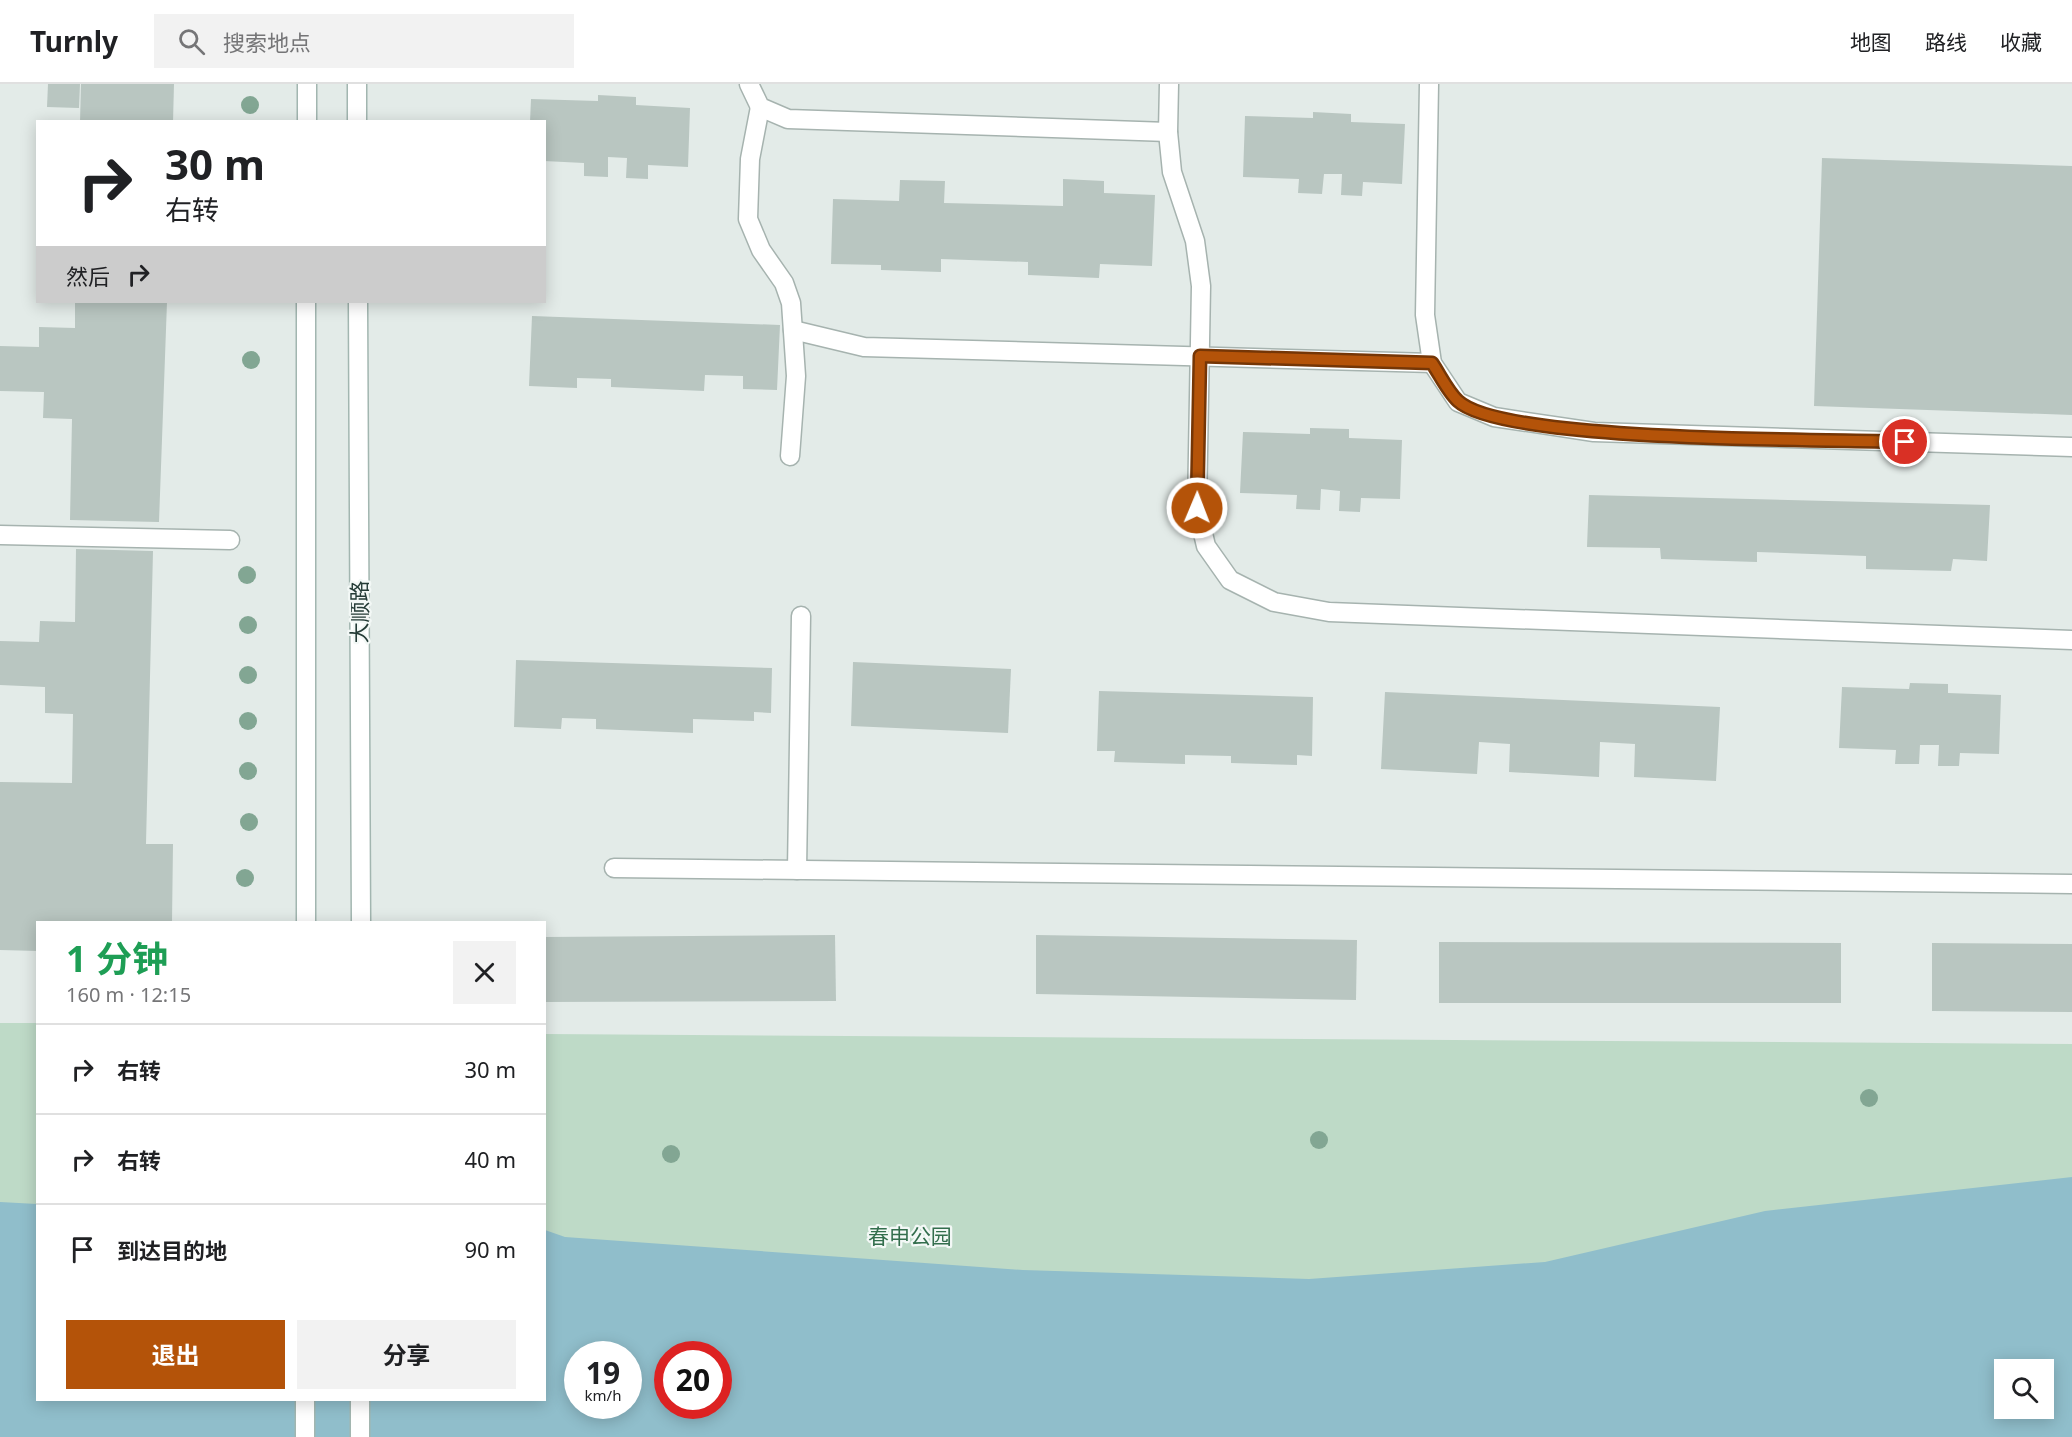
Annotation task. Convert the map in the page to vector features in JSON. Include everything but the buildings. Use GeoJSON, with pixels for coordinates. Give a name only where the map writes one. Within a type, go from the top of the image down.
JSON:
{"type":"FeatureCollection","features":[{"type":"Feature","properties":{"kind":"street"},"geometry":{"type":"LineString","coordinates":[[307,84],[307,120]]}},
{"type":"Feature","properties":{"kind":"street"},"geometry":{"type":"LineString","coordinates":[[357,84],[357,120]]}},
{"type":"Feature","properties":{"kind":"street"},"geometry":{"type":"LineString","coordinates":[[749,84],[760,107],[750,159],[748,219],[761,250],[784,283],[791,303],[796,376],[790,456]]}},
{"type":"Feature","properties":{"kind":"street"},"geometry":{"type":"LineString","coordinates":[[1169,84],[1168,132],[1172,172],[1195,241],[1201,286],[1197,508],[1206,546],[1230,580],[1274,602],[1329,612],[2072,640]]}},
{"type":"Feature","properties":{"kind":"street"},"geometry":{"type":"LineString","coordinates":[[1429,84],[1425,315],[1432,363],[1458,402],[1494,417],[1594,432],[2072,447]]}},
{"type":"Feature","properties":{"kind":"street"},"geometry":{"type":"LineString","coordinates":[[760,107],[788,119],[1168,132]]}},
{"type":"Feature","properties":{"kind":"street"},"geometry":{"type":"LineString","coordinates":[[306,303],[306,921]]}},
{"type":"Feature","properties":{"kind":"street","name":"大顺路"},"geometry":{"type":"LineString","coordinates":[[358,303],[361,921]]}},
{"type":"Feature","properties":{"kind":"street"},"geometry":{"type":"LineString","coordinates":[[793,330],[864,346],[1432,363]]}},
{"type":"Feature","properties":{"kind":"street"},"geometry":{"type":"LineString","coordinates":[[0,535],[230,540]]}},
{"type":"Feature","properties":{"kind":"street"},"geometry":{"type":"LineString","coordinates":[[797,870],[801,616]]}},
{"type":"Feature","properties":{"kind":"street"},"geometry":{"type":"LineString","coordinates":[[614,868],[2072,884]]}},
{"type":"Feature","properties":{"kind":"street"},"geometry":{"type":"LineString","coordinates":[[305,1401],[305,1437]]}},
{"type":"Feature","properties":{"kind":"street"},"geometry":{"type":"LineString","coordinates":[[360,1401],[360,1437]]}},
{"type":"Feature","properties":{"kind":"green space","name":"春申公园"},"geometry":{"type":"Polygon","coordinates":[[[0,1023],[36,1023],[36,1401],[546,1401],[546,1034],[2072,1044],[2072,1437],[0,1437],[0,1023]]]}},
{"type":"Feature","properties":{"kind":"water"},"geometry":{"type":"Polygon","coordinates":[[[2072,1177],[2072,1437],[0,1437],[0,1202],[36,1204],[36,1401],[546,1401],[546,1230],[565,1237],[1023,1270],[1309,1279],[1545,1262],[1765,1211],[2072,1177]]]}},
{"type":"Feature","properties":{"kind":"route"},"geometry":{"type":"LineString","coordinates":[[1197,508],[1200,356],[1432,363],[1458,402],[1494,417],[1594,432],[1905,442]]}}]}
